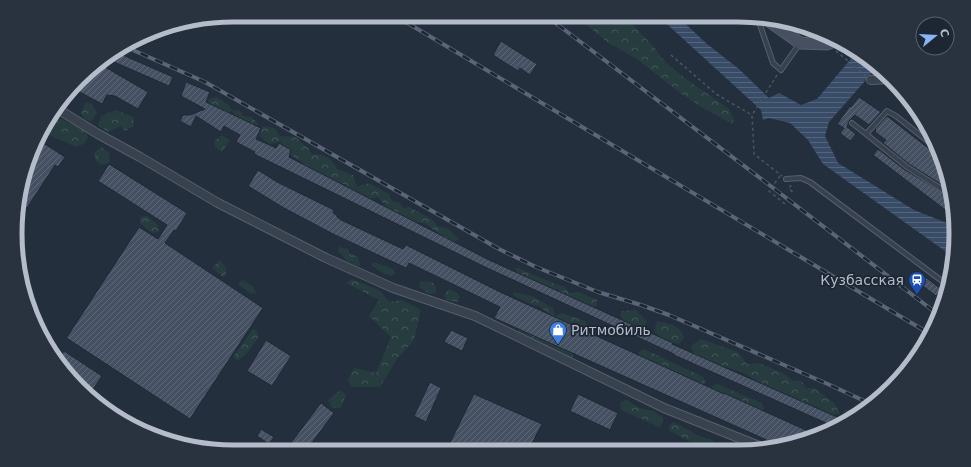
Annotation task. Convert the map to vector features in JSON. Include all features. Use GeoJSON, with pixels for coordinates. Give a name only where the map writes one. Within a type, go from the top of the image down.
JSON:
{"type":"FeatureCollection","features":[{"type":"Feature","properties":{"kind":"street"},"geometry":{"type":"LineString","coordinates":[[775,25],[800,43],[829,43]]}},
{"type":"Feature","properties":{"kind":"street"},"geometry":{"type":"LineString","coordinates":[[871,80],[882,79]]}},
{"type":"Feature","properties":{"kind":"street"},"geometry":{"type":"LineString","coordinates":[[61,111],[218,203],[326,258],[393,288],[475,316],[664,408],[755,444]]}},
{"type":"Feature","properties":{"kind":"lane"},"geometry":{"type":"LineString","coordinates":[[759,23],[773,63],[780,70],[800,43]]}},
{"type":"Feature","properties":{"kind":"lane"},"geometry":{"type":"LineString","coordinates":[[866,134],[887,111],[896,116],[927,141]]}},
{"type":"Feature","properties":{"kind":"lane"},"geometry":{"type":"LineString","coordinates":[[852,123],[907,167],[945,191]]}},
{"type":"Feature","properties":{"kind":"lane"},"geometry":{"type":"LineString","coordinates":[[786,179],[801,178],[810,182],[943,282]]}},
{"type":"Feature","properties":{"kind":"path"},"geometry":{"type":"LineString","coordinates":[[670,55],[716,94],[752,114]]}},
{"type":"Feature","properties":{"kind":"path"},"geometry":{"type":"LineString","coordinates":[[841,55],[871,80]]}},
{"type":"Feature","properties":{"kind":"path"},"geometry":{"type":"LineString","coordinates":[[773,80],[752,114],[754,154],[792,183],[789,188],[794,193]]}},
{"type":"Feature","properties":{"kind":"path"},"geometry":{"type":"LineString","coordinates":[[781,175],[769,191],[785,204]]}},
{"type":"Feature","properties":{"kind":"green space"},"geometry":{"type":"Polygon","coordinates":[[[585,22],[630,22],[668,64],[729,109],[734,119],[732,124],[680,93],[637,59],[607,42],[585,22]]]}},
{"type":"Feature","properties":{"kind":"green space"},"geometry":{"type":"Polygon","coordinates":[[[217,97],[230,106],[232,110],[240,111],[243,116],[252,117],[258,124],[250,132],[245,129],[243,119],[237,119],[232,111],[223,115],[208,104],[209,99],[217,97]]]}},
{"type":"Feature","properties":{"kind":"green space"},"geometry":{"type":"Polygon","coordinates":[[[86,102],[91,103],[97,112],[92,121],[84,119],[81,112],[86,102]]]}},
{"type":"Feature","properties":{"kind":"green space"},"geometry":{"type":"Polygon","coordinates":[[[116,110],[133,117],[134,126],[125,131],[121,126],[108,132],[98,126],[101,116],[116,110]]]}},
{"type":"Feature","properties":{"kind":"green space"},"geometry":{"type":"Polygon","coordinates":[[[57,117],[84,130],[88,137],[85,143],[76,147],[47,134],[57,117]]]}},
{"type":"Feature","properties":{"kind":"green space"},"geometry":{"type":"Polygon","coordinates":[[[263,126],[274,128],[280,136],[295,137],[308,148],[312,154],[327,157],[333,162],[337,169],[353,175],[357,187],[369,183],[389,194],[392,201],[400,203],[403,208],[409,207],[433,220],[437,226],[447,228],[459,239],[452,243],[424,223],[411,222],[389,210],[378,197],[372,199],[359,198],[345,184],[333,183],[309,171],[301,161],[284,151],[281,142],[269,144],[259,136],[263,126]]]}},
{"type":"Feature","properties":{"kind":"green space"},"geometry":{"type":"Polygon","coordinates":[[[222,135],[230,140],[222,152],[215,147],[214,141],[222,135]]]}},
{"type":"Feature","properties":{"kind":"green space"},"geometry":{"type":"Polygon","coordinates":[[[101,147],[109,153],[110,162],[102,165],[96,161],[94,153],[101,147]]]}},
{"type":"Feature","properties":{"kind":"green space"},"geometry":{"type":"Polygon","coordinates":[[[147,216],[157,224],[159,231],[152,233],[140,223],[140,217],[147,216]]]}},
{"type":"Feature","properties":{"kind":"green space"},"geometry":{"type":"Polygon","coordinates":[[[339,247],[348,249],[349,253],[358,257],[360,264],[359,267],[346,260],[338,251],[339,247]]]}},
{"type":"Feature","properties":{"kind":"green space"},"geometry":{"type":"Polygon","coordinates":[[[220,260],[226,268],[226,275],[223,277],[212,268],[220,260]]]}},
{"type":"Feature","properties":{"kind":"green space"},"geometry":{"type":"Polygon","coordinates":[[[374,262],[393,269],[395,273],[392,276],[384,274],[371,265],[374,262]]]}},
{"type":"Feature","properties":{"kind":"green space"},"geometry":{"type":"Polygon","coordinates":[[[515,268],[565,287],[569,293],[578,292],[597,300],[597,305],[589,309],[561,295],[558,289],[544,288],[518,276],[515,268]]]}},
{"type":"Feature","properties":{"kind":"green space"},"geometry":{"type":"Polygon","coordinates":[[[352,279],[379,290],[390,302],[402,300],[421,310],[414,340],[397,359],[380,387],[351,387],[348,380],[354,368],[376,373],[391,337],[369,316],[379,300],[346,283],[352,279]]]}},
{"type":"Feature","properties":{"kind":"green space"},"geometry":{"type":"Polygon","coordinates":[[[242,280],[253,286],[256,293],[251,294],[238,284],[242,280]]]}},
{"type":"Feature","properties":{"kind":"green space"},"geometry":{"type":"Polygon","coordinates":[[[420,281],[432,282],[436,286],[436,293],[430,294],[419,287],[420,281]]]}},
{"type":"Feature","properties":{"kind":"green space"},"geometry":{"type":"Polygon","coordinates":[[[450,289],[460,296],[457,302],[446,300],[444,294],[450,289]]]}},
{"type":"Feature","properties":{"kind":"green space"},"geometry":{"type":"Polygon","coordinates":[[[513,292],[532,296],[553,308],[555,316],[562,313],[585,321],[588,326],[584,328],[556,319],[540,307],[514,296],[513,292]]]}},
{"type":"Feature","properties":{"kind":"green space"},"geometry":{"type":"Polygon","coordinates":[[[636,310],[647,321],[644,328],[629,326],[620,316],[622,311],[636,310]]]}},
{"type":"Feature","properties":{"kind":"green space"},"geometry":{"type":"Polygon","coordinates":[[[657,321],[674,326],[680,330],[684,338],[679,344],[664,341],[654,331],[657,321]]]}},
{"type":"Feature","properties":{"kind":"green space"},"geometry":{"type":"Polygon","coordinates":[[[253,329],[257,331],[258,338],[247,353],[238,361],[233,357],[253,329]]]}},
{"type":"Feature","properties":{"kind":"green space"},"geometry":{"type":"Polygon","coordinates":[[[526,329],[571,350],[573,357],[568,357],[519,336],[517,331],[526,329]]]}},
{"type":"Feature","properties":{"kind":"green space"},"geometry":{"type":"Polygon","coordinates":[[[701,339],[738,352],[747,364],[759,363],[783,373],[793,381],[801,380],[806,388],[814,388],[834,403],[840,414],[825,415],[818,407],[800,403],[797,398],[777,394],[744,373],[695,357],[691,346],[701,339]]]}},
{"type":"Feature","properties":{"kind":"green space"},"geometry":{"type":"Polygon","coordinates":[[[644,349],[703,377],[706,383],[701,385],[641,358],[638,352],[644,349]]]}},
{"type":"Feature","properties":{"kind":"green space"},"geometry":{"type":"Polygon","coordinates":[[[717,384],[762,403],[764,409],[760,411],[712,391],[712,386],[717,384]]]}},
{"type":"Feature","properties":{"kind":"green space"},"geometry":{"type":"Polygon","coordinates":[[[340,390],[346,395],[341,408],[332,408],[328,400],[340,390]]]}},
{"type":"Feature","properties":{"kind":"green space"},"geometry":{"type":"Polygon","coordinates":[[[626,400],[642,409],[654,411],[662,417],[663,423],[659,427],[621,410],[620,403],[626,400]]]}},
{"type":"Feature","properties":{"kind":"green space"},"geometry":{"type":"Polygon","coordinates":[[[845,410],[854,410],[844,416],[842,414],[845,410]]]}},
{"type":"Feature","properties":{"kind":"green space"},"geometry":{"type":"Polygon","coordinates":[[[674,422],[701,437],[713,440],[713,445],[702,445],[700,443],[694,444],[670,431],[669,425],[674,422]]]}},
{"type":"Feature","properties":{"kind":"water"},"geometry":{"type":"Polygon","coordinates":[[[665,22],[683,22],[707,44],[739,69],[769,98],[779,93],[801,105],[817,99],[853,57],[874,72],[829,122],[825,136],[838,163],[914,210],[947,223],[949,225],[948,253],[823,164],[808,140],[790,123],[769,118],[763,120],[761,110],[665,22]]]}},
{"type":"Feature","properties":{"kind":"building"},"geometry":{"type":"Polygon","coordinates":[[[501,41],[537,64],[530,75],[520,68],[518,71],[493,55],[501,41]]]}},
{"type":"Feature","properties":{"kind":"building"},"geometry":{"type":"Polygon","coordinates":[[[121,54],[173,77],[169,86],[112,61],[121,54]]]}},
{"type":"Feature","properties":{"kind":"building"},"geometry":{"type":"Polygon","coordinates":[[[104,67],[148,92],[138,109],[115,96],[107,95],[102,104],[77,91],[94,74],[104,67]]]}},
{"type":"Feature","properties":{"kind":"building"},"geometry":{"type":"Polygon","coordinates":[[[186,82],[210,92],[206,102],[261,128],[256,139],[276,148],[279,143],[291,150],[289,157],[489,260],[673,343],[672,344],[840,418],[829,424],[674,355],[485,267],[254,154],[255,152],[236,142],[240,135],[224,126],[221,132],[196,116],[191,127],[180,121],[183,115],[190,115],[205,109],[181,96],[186,82]]]}},
{"type":"Feature","properties":{"kind":"building"},"geometry":{"type":"Polygon","coordinates":[[[859,97],[881,112],[869,125],[855,115],[849,121],[847,127],[856,134],[850,141],[840,133],[844,128],[837,124],[850,106],[851,107],[859,97]]]}},
{"type":"Feature","properties":{"kind":"building"},"geometry":{"type":"Polygon","coordinates":[[[887,116],[932,151],[944,186],[909,164],[883,143],[886,140],[875,132],[875,129],[887,116]]]}},
{"type":"Feature","properties":{"kind":"building"},"geometry":{"type":"Polygon","coordinates":[[[43,143],[65,157],[58,167],[55,165],[27,208],[24,206],[29,179],[43,143]]]}},
{"type":"Feature","properties":{"kind":"building"},"geometry":{"type":"Polygon","coordinates":[[[878,149],[905,170],[945,194],[948,212],[873,155],[878,149]]]}},
{"type":"Feature","properties":{"kind":"building"},"geometry":{"type":"Polygon","coordinates":[[[109,164],[187,213],[176,231],[174,230],[165,243],[263,308],[190,419],[65,337],[67,337],[139,227],[158,239],[167,225],[98,181],[109,164]]]}},
{"type":"Feature","properties":{"kind":"building"},"geometry":{"type":"Polygon","coordinates":[[[258,170],[277,182],[334,210],[333,213],[341,220],[403,249],[406,245],[500,292],[810,432],[792,438],[771,442],[494,318],[500,307],[409,263],[406,268],[333,234],[284,208],[248,186],[258,170]]]}},
{"type":"Feature","properties":{"kind":"building"},"geometry":{"type":"Polygon","coordinates":[[[924,276],[941,289],[936,296],[919,283],[924,276]]]}},
{"type":"Feature","properties":{"kind":"building"},"geometry":{"type":"Polygon","coordinates":[[[451,330],[468,338],[462,351],[444,342],[451,330]]]}},
{"type":"Feature","properties":{"kind":"building"},"geometry":{"type":"Polygon","coordinates":[[[266,340],[291,356],[272,386],[247,371],[266,340]]]}},
{"type":"Feature","properties":{"kind":"building"},"geometry":{"type":"Polygon","coordinates":[[[64,351],[102,376],[92,391],[74,373],[61,355],[64,351]]]}},
{"type":"Feature","properties":{"kind":"building"},"geometry":{"type":"Polygon","coordinates":[[[430,382],[441,388],[426,422],[414,416],[430,382]]]}},
{"type":"Feature","properties":{"kind":"building"},"geometry":{"type":"Polygon","coordinates":[[[474,394],[542,424],[531,445],[449,445],[474,394]]]}},
{"type":"Feature","properties":{"kind":"building"},"geometry":{"type":"Polygon","coordinates":[[[578,394],[618,413],[610,430],[570,411],[578,394]]]}},
{"type":"Feature","properties":{"kind":"building"},"geometry":{"type":"Polygon","coordinates":[[[321,403],[334,413],[310,445],[289,445],[321,403]]]}},
{"type":"Feature","properties":{"kind":"building"},"geometry":{"type":"Polygon","coordinates":[[[261,429],[274,437],[269,444],[257,436],[261,429]]]}},
{"type":"Feature","properties":{"kind":"railway"},"geometry":{"type":"LineString","coordinates":[[406,22],[925,331]]}},
{"type":"Feature","properties":{"kind":"railway"},"geometry":{"type":"LineString","coordinates":[[554,22],[934,311]]}},
{"type":"Feature","properties":{"kind":"railway"},"geometry":{"type":"LineString","coordinates":[[130,49],[205,82],[499,249],[536,267],[598,292],[669,315],[865,401]]}},
{"type":"Feature","properties":{"kind":"place","name":"Кузбасская"},"geometry":{"type":"Point","coordinates":[917,295]}},
{"type":"Feature","properties":{"kind":"place","name":"Ритмобиль"},"geometry":{"type":"Point","coordinates":[558,345]}}]}
